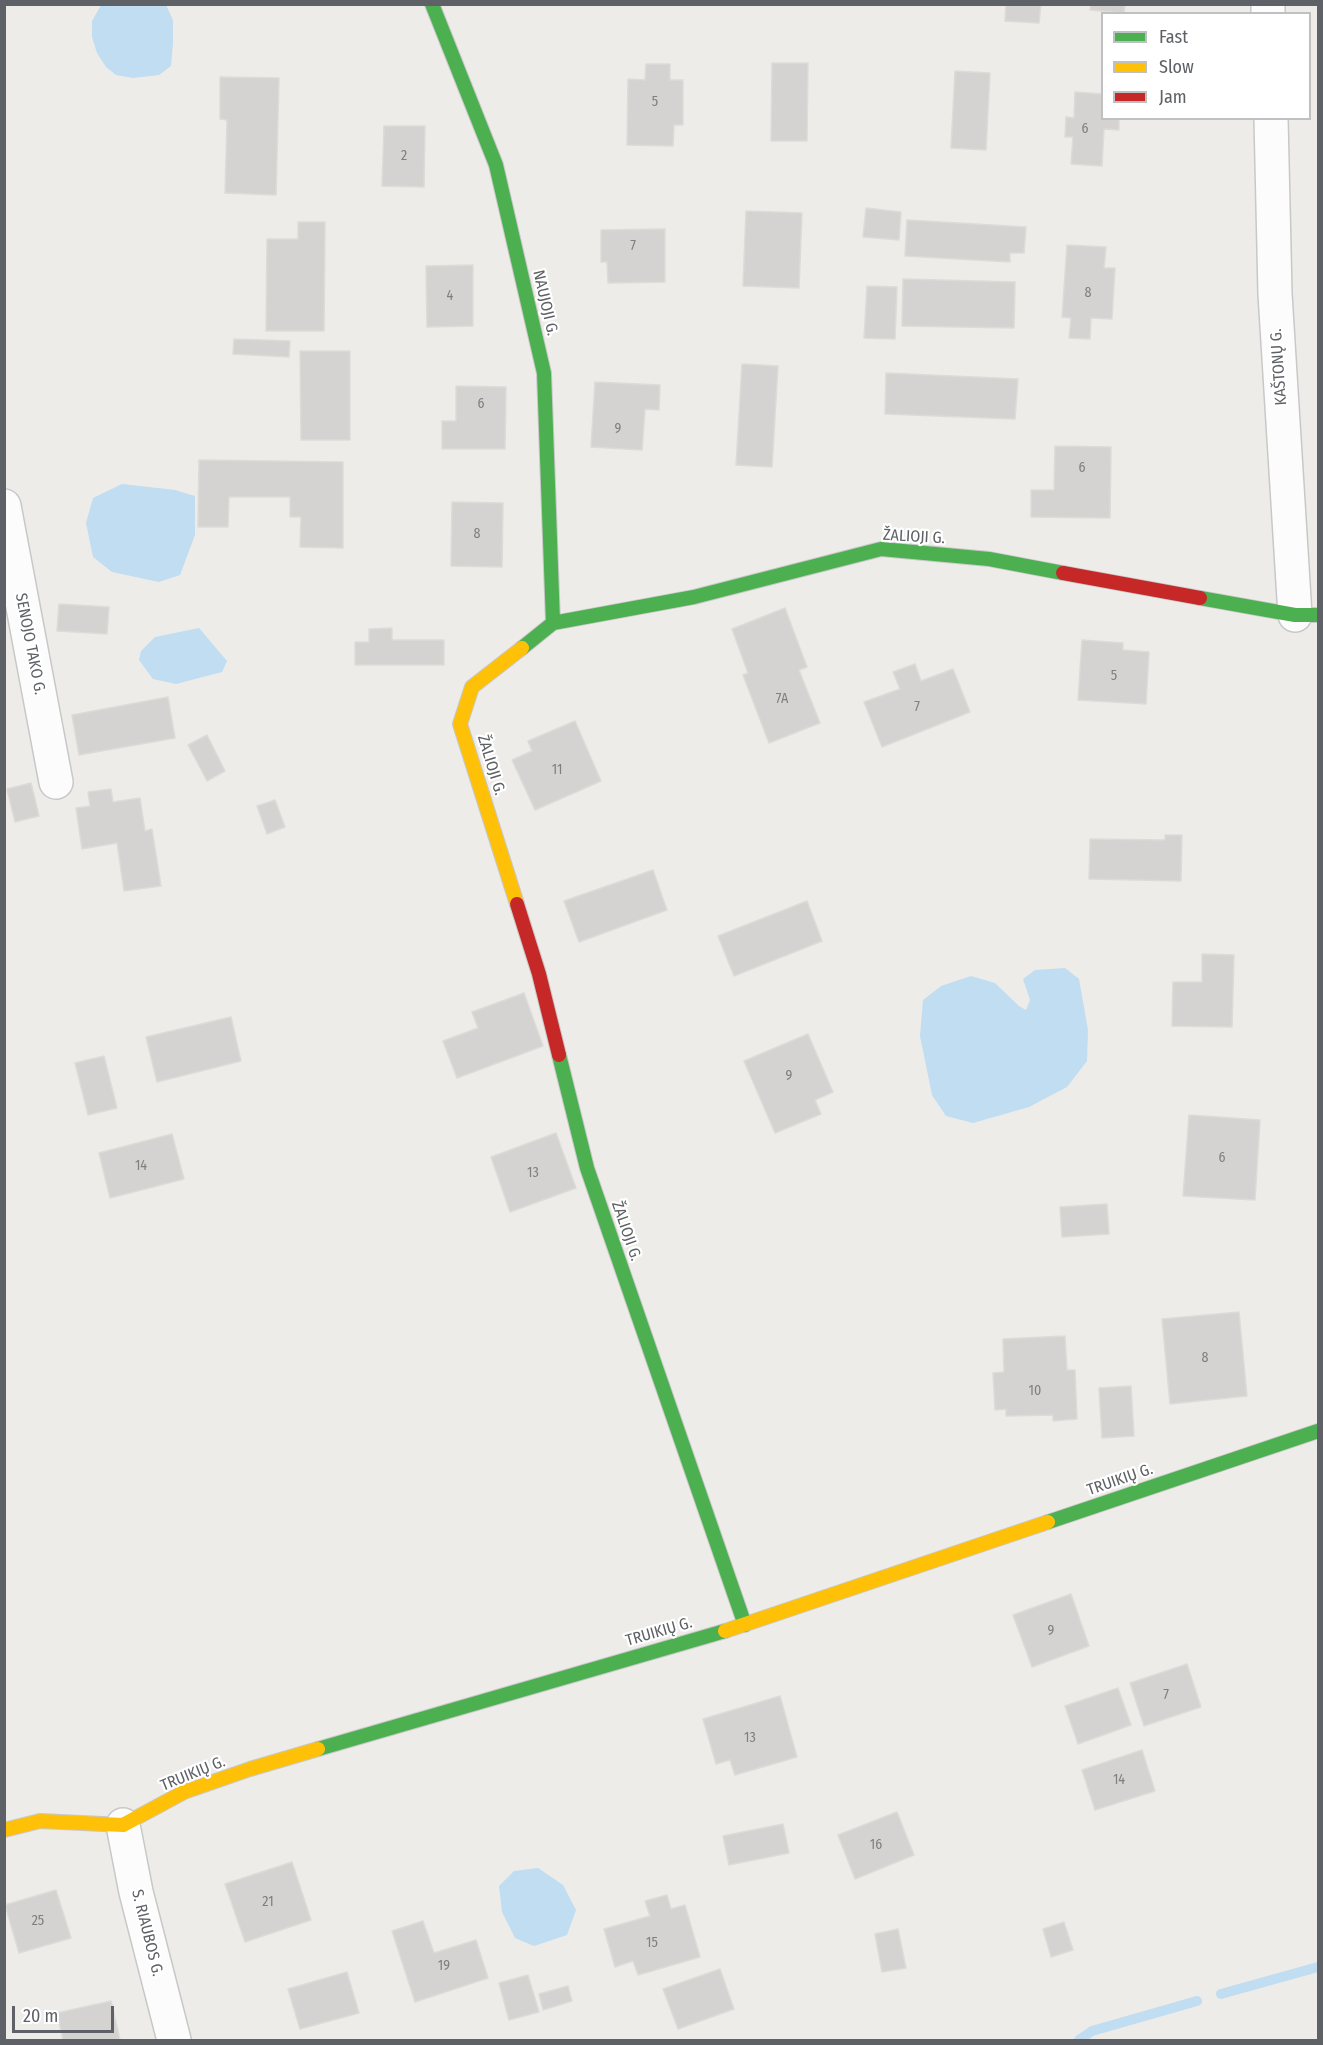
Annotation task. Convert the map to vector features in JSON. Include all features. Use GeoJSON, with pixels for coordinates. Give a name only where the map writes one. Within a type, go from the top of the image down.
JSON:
{"type":"FeatureCollection","features":[{"type":"Feature","properties":{"kind":"street","name":"NAUJOJI G."},"geometry":{"type":"LineString","coordinates":[[432,4],[496,165],[544,373],[553,623]]}},
{"type":"Feature","properties":{"kind":"street","name":"KAŠTONŲ G."},"geometry":{"type":"LineString","coordinates":[[1271,120],[1275,294],[1307,615]]}},
{"type":"Feature","properties":{"kind":"street","name":"SENOJO TAKO G."},"geometry":{"type":"LineString","coordinates":[[4,506],[56,782]]}},
{"type":"Feature","properties":{"kind":"street","name":"ŽALIOJI G."},"geometry":{"type":"LineString","coordinates":[[745,1624],[587,1168],[539,975],[460,724],[472,687],[553,623],[694,597],[881,549],[989,559],[1307,615]]}},
{"type":"Feature","properties":{"kind":"street","name":"TRUIKIŲ G."},"geometry":{"type":"LineString","coordinates":[[123,1825],[184,1792],[250,1769],[745,1624],[1318,1431]]}},
{"type":"Feature","properties":{"kind":"street"},"geometry":{"type":"LineString","coordinates":[[4,1830],[40,1821],[123,1825]]}},
{"type":"Feature","properties":{"kind":"street","name":"S. RIAUBOS G."},"geometry":{"type":"LineString","coordinates":[[123,1825],[136,1892],[174,2040]]}},
{"type":"Feature","properties":{"kind":"water"},"geometry":{"type":"Polygon","coordinates":[[[101,5],[166,5],[173,20],[171,66],[159,75],[133,78],[116,75],[106,67],[97,53],[92,37],[92,21],[101,5]]]}},
{"type":"Feature","properties":{"kind":"water"},"geometry":{"type":"Polygon","coordinates":[[[122,484],[175,490],[195,496],[195,535],[180,575],[159,582],[112,572],[93,557],[86,523],[93,498],[122,484]]]}},
{"type":"Feature","properties":{"kind":"water"},"geometry":{"type":"Polygon","coordinates":[[[199,628],[227,661],[222,672],[176,684],[153,679],[139,660],[141,651],[155,637],[199,628]]]}},
{"type":"Feature","properties":{"kind":"water"},"geometry":{"type":"Polygon","coordinates":[[[1065,968],[1079,979],[1088,1030],[1087,1061],[1067,1087],[1029,1107],[973,1123],[946,1116],[932,1095],[920,1036],[923,1000],[941,986],[971,976],[995,983],[1026,1010],[1030,1000],[1023,979],[1035,970],[1065,968]]]}},
{"type":"Feature","properties":{"kind":"water"},"geometry":{"type":"Polygon","coordinates":[[[538,1868],[563,1885],[576,1910],[567,1935],[534,1946],[515,1938],[502,1912],[499,1886],[514,1871],[538,1868]]]}},
{"type":"Feature","properties":{"kind":"building"},"geometry":{"type":"Polygon","coordinates":[[[1006,4],[1041,4],[1039,23],[1005,21],[1006,4]]]}},
{"type":"Feature","properties":{"kind":"building"},"geometry":{"type":"Polygon","coordinates":[[[1091,4],[1125,4],[1124,12],[1090,10],[1091,4]]]}},
{"type":"Feature","properties":{"kind":"building"},"geometry":{"type":"Polygon","coordinates":[[[772,63],[808,63],[807,141],[771,141],[772,63]]]}},
{"type":"Feature","properties":{"kind":"building"},"geometry":{"type":"Polygon","coordinates":[[[646,64],[670,64],[670,80],[683,80],[683,125],[674,125],[673,146],[627,145],[628,79],[645,80],[646,64]]]}},
{"type":"Feature","properties":{"kind":"building"},"geometry":{"type":"Polygon","coordinates":[[[955,71],[990,73],[986,150],[951,148],[955,71]]]}},
{"type":"Feature","properties":{"kind":"building"},"geometry":{"type":"Polygon","coordinates":[[[220,77],[279,78],[276,195],[225,193],[227,120],[220,119],[220,77]]]}},
{"type":"Feature","properties":{"kind":"building"},"geometry":{"type":"Polygon","coordinates":[[[1075,92],[1101,94],[1101,120],[1119,120],[1119,130],[1104,129],[1102,166],[1071,164],[1073,137],[1065,137],[1066,117],[1074,118],[1075,92]]]}},
{"type":"Feature","properties":{"kind":"building"},"geometry":{"type":"Polygon","coordinates":[[[384,126],[425,126],[424,187],[382,186],[384,126]]]}},
{"type":"Feature","properties":{"kind":"building"},"geometry":{"type":"Polygon","coordinates":[[[866,208],[901,212],[899,240],[863,237],[866,208]]]}},
{"type":"Feature","properties":{"kind":"building"},"geometry":{"type":"Polygon","coordinates":[[[746,211],[802,213],[799,288],[743,286],[746,211]]]}},
{"type":"Feature","properties":{"kind":"building"},"geometry":{"type":"Polygon","coordinates":[[[907,220],[1026,227],[1024,253],[1010,253],[1010,262],[905,256],[907,220]]]}},
{"type":"Feature","properties":{"kind":"building"},"geometry":{"type":"Polygon","coordinates":[[[298,222],[325,222],[324,331],[266,331],[267,239],[298,239],[298,222]]]}},
{"type":"Feature","properties":{"kind":"building"},"geometry":{"type":"Polygon","coordinates":[[[665,229],[665,282],[608,283],[607,262],[601,262],[601,230],[665,229]]]}},
{"type":"Feature","properties":{"kind":"building"},"geometry":{"type":"Polygon","coordinates":[[[1067,245],[1106,247],[1104,268],[1115,268],[1112,319],[1091,318],[1090,339],[1069,338],[1071,318],[1062,317],[1067,245]]]}},
{"type":"Feature","properties":{"kind":"building"},"geometry":{"type":"Polygon","coordinates":[[[473,265],[473,326],[427,327],[426,266],[473,265]]]}},
{"type":"Feature","properties":{"kind":"building"},"geometry":{"type":"Polygon","coordinates":[[[903,279],[1015,282],[1014,328],[902,326],[903,279]]]}},
{"type":"Feature","properties":{"kind":"building"},"geometry":{"type":"Polygon","coordinates":[[[867,286],[897,287],[895,339],[864,338],[867,286]]]}},
{"type":"Feature","properties":{"kind":"building"},"geometry":{"type":"Polygon","coordinates":[[[234,339],[290,341],[289,357],[233,354],[234,339]]]}},
{"type":"Feature","properties":{"kind":"building"},"geometry":{"type":"Polygon","coordinates":[[[300,351],[350,351],[350,440],[301,440],[300,351]]]}},
{"type":"Feature","properties":{"kind":"building"},"geometry":{"type":"Polygon","coordinates":[[[742,364],[778,366],[772,467],[736,465],[742,364]]]}},
{"type":"Feature","properties":{"kind":"building"},"geometry":{"type":"Polygon","coordinates":[[[886,373],[1018,379],[1015,419],[885,414],[886,373]]]}},
{"type":"Feature","properties":{"kind":"building"},"geometry":{"type":"Polygon","coordinates":[[[595,382],[660,385],[659,410],[645,409],[642,450],[591,447],[595,382]]]}},
{"type":"Feature","properties":{"kind":"building"},"geometry":{"type":"Polygon","coordinates":[[[456,386],[506,387],[505,449],[442,449],[442,421],[456,421],[456,386]]]}},
{"type":"Feature","properties":{"kind":"building"},"geometry":{"type":"Polygon","coordinates":[[[1055,446],[1111,447],[1110,518],[1031,517],[1031,490],[1054,490],[1055,446]]]}},
{"type":"Feature","properties":{"kind":"building"},"geometry":{"type":"Polygon","coordinates":[[[199,460],[343,462],[343,548],[300,547],[301,517],[290,517],[290,497],[229,497],[228,527],[198,527],[199,460]]]}},
{"type":"Feature","properties":{"kind":"building"},"geometry":{"type":"Polygon","coordinates":[[[452,502],[503,503],[502,567],[451,566],[452,502]]]}},
{"type":"Feature","properties":{"kind":"building"},"geometry":{"type":"Polygon","coordinates":[[[59,604],[109,607],[107,634],[57,631],[59,604]]]}},
{"type":"Feature","properties":{"kind":"building"},"geometry":{"type":"Polygon","coordinates":[[[785,608],[807,667],[799,670],[820,723],[769,743],[743,675],[748,673],[732,629],[785,608]]]}},
{"type":"Feature","properties":{"kind":"building"},"geometry":{"type":"Polygon","coordinates":[[[392,628],[392,640],[444,640],[444,665],[355,665],[355,642],[369,642],[369,629],[392,628]]]}},
{"type":"Feature","properties":{"kind":"building"},"geometry":{"type":"Polygon","coordinates":[[[1082,640],[1123,643],[1123,650],[1149,652],[1146,704],[1078,700],[1082,640]]]}},
{"type":"Feature","properties":{"kind":"building"},"geometry":{"type":"Polygon","coordinates":[[[915,664],[921,681],[953,669],[970,712],[882,747],[864,702],[900,689],[893,672],[915,664]]]}},
{"type":"Feature","properties":{"kind":"building"},"geometry":{"type":"Polygon","coordinates":[[[168,697],[175,738],[79,755],[72,715],[168,697]]]}},
{"type":"Feature","properties":{"kind":"building"},"geometry":{"type":"Polygon","coordinates":[[[575,721],[601,781],[535,810],[512,760],[532,751],[528,741],[575,721]]]}},
{"type":"Feature","properties":{"kind":"building"},"geometry":{"type":"Polygon","coordinates":[[[207,735],[225,771],[207,781],[188,745],[207,735]]]}},
{"type":"Feature","properties":{"kind":"building"},"geometry":{"type":"Polygon","coordinates":[[[31,783],[39,816],[15,822],[7,789],[31,783]]]}},
{"type":"Feature","properties":{"kind":"building"},"geometry":{"type":"Polygon","coordinates":[[[111,789],[113,802],[140,798],[145,831],[152,829],[161,886],[124,891],[117,843],[82,849],[76,808],[90,806],[88,792],[111,789]]]}},
{"type":"Feature","properties":{"kind":"building"},"geometry":{"type":"Polygon","coordinates":[[[275,800],[285,827],[267,834],[257,806],[275,800]]]}},
{"type":"Feature","properties":{"kind":"building"},"geometry":{"type":"Polygon","coordinates":[[[1165,835],[1182,835],[1181,881],[1089,879],[1090,839],[1165,840],[1165,835]]]}},
{"type":"Feature","properties":{"kind":"building"},"geometry":{"type":"Polygon","coordinates":[[[653,870],[667,910],[579,942],[564,901],[653,870]]]}},
{"type":"Feature","properties":{"kind":"building"},"geometry":{"type":"Polygon","coordinates":[[[807,901],[822,941],[734,976],[718,936],[807,901]]]}},
{"type":"Feature","properties":{"kind":"building"},"geometry":{"type":"Polygon","coordinates":[[[1202,954],[1234,955],[1232,1027],[1172,1026],[1173,982],[1202,982],[1202,954]]]}},
{"type":"Feature","properties":{"kind":"building"},"geometry":{"type":"Polygon","coordinates":[[[524,993],[543,1046],[457,1078],[443,1041],[478,1028],[472,1012],[524,993]]]}},
{"type":"Feature","properties":{"kind":"building"},"geometry":{"type":"Polygon","coordinates":[[[231,1017],[241,1061],[157,1082],[146,1037],[231,1017]]]}},
{"type":"Feature","properties":{"kind":"building"},"geometry":{"type":"Polygon","coordinates":[[[808,1034],[833,1092],[815,1100],[821,1114],[775,1133],[744,1061],[808,1034]]]}},
{"type":"Feature","properties":{"kind":"building"},"geometry":{"type":"Polygon","coordinates":[[[104,1056],[117,1108],[88,1115],[75,1063],[104,1056]]]}},
{"type":"Feature","properties":{"kind":"building"},"geometry":{"type":"Polygon","coordinates":[[[1189,1115],[1260,1120],[1255,1200],[1183,1196],[1189,1115]]]}},
{"type":"Feature","properties":{"kind":"building"},"geometry":{"type":"Polygon","coordinates":[[[556,1133],[576,1188],[510,1212],[491,1157],[556,1133]]]}},
{"type":"Feature","properties":{"kind":"building"},"geometry":{"type":"Polygon","coordinates":[[[172,1134],[184,1179],[110,1198],[99,1153],[172,1134]]]}},
{"type":"Feature","properties":{"kind":"building"},"geometry":{"type":"Polygon","coordinates":[[[1107,1204],[1109,1234],[1062,1237],[1060,1207],[1107,1204]]]}},
{"type":"Feature","properties":{"kind":"building"},"geometry":{"type":"Polygon","coordinates":[[[1239,1312],[1247,1396],[1170,1404],[1162,1319],[1239,1312]]]}},
{"type":"Feature","properties":{"kind":"building"},"geometry":{"type":"Polygon","coordinates":[[[1065,1336],[1067,1370],[1075,1370],[1077,1419],[1053,1421],[1053,1415],[1006,1416],[1006,1409],[995,1410],[993,1373],[1004,1372],[1003,1339],[1065,1336]]]}},
{"type":"Feature","properties":{"kind":"building"},"geometry":{"type":"Polygon","coordinates":[[[1131,1386],[1134,1436],[1102,1438],[1099,1388],[1131,1386]]]}},
{"type":"Feature","properties":{"kind":"building"},"geometry":{"type":"Polygon","coordinates":[[[1071,1594],[1089,1646],[1032,1667],[1013,1615],[1071,1594]]]}},
{"type":"Feature","properties":{"kind":"building"},"geometry":{"type":"Polygon","coordinates":[[[1187,1664],[1201,1707],[1144,1726],[1130,1683],[1187,1664]]]}},
{"type":"Feature","properties":{"kind":"building"},"geometry":{"type":"Polygon","coordinates":[[[1118,1688],[1131,1725],[1078,1744],[1065,1706],[1118,1688]]]}},
{"type":"Feature","properties":{"kind":"building"},"geometry":{"type":"Polygon","coordinates":[[[780,1696],[797,1757],[735,1775],[730,1760],[716,1764],[703,1719],[780,1696]]]}},
{"type":"Feature","properties":{"kind":"building"},"geometry":{"type":"Polygon","coordinates":[[[1142,1750],[1155,1791],[1095,1810],[1082,1770],[1142,1750]]]}},
{"type":"Feature","properties":{"kind":"building"},"geometry":{"type":"Polygon","coordinates":[[[897,1812],[914,1855],[855,1879],[838,1835],[897,1812]]]}},
{"type":"Feature","properties":{"kind":"building"},"geometry":{"type":"Polygon","coordinates":[[[783,1824],[789,1853],[729,1865],[723,1836],[783,1824]]]}},
{"type":"Feature","properties":{"kind":"building"},"geometry":{"type":"Polygon","coordinates":[[[292,1862],[311,1920],[245,1942],[225,1884],[292,1862]]]}},
{"type":"Feature","properties":{"kind":"building"},"geometry":{"type":"Polygon","coordinates":[[[56,1890],[71,1938],[19,1953],[5,1905],[56,1890]]]}},
{"type":"Feature","properties":{"kind":"building"},"geometry":{"type":"Polygon","coordinates":[[[667,1895],[671,1909],[685,1905],[700,1957],[638,1975],[633,1961],[615,1967],[604,1929],[650,1916],[645,1901],[667,1895]]]}},
{"type":"Feature","properties":{"kind":"building"},"geometry":{"type":"Polygon","coordinates":[[[423,1921],[434,1953],[476,1940],[488,1978],[415,2002],[392,1931],[423,1921]]]}},
{"type":"Feature","properties":{"kind":"building"},"geometry":{"type":"Polygon","coordinates":[[[1064,1922],[1073,1950],[1051,1957],[1043,1929],[1064,1922]]]}},
{"type":"Feature","properties":{"kind":"building"},"geometry":{"type":"Polygon","coordinates":[[[898,1929],[906,1968],[882,1972],[875,1934],[898,1929]]]}},
{"type":"Feature","properties":{"kind":"building"},"geometry":{"type":"Polygon","coordinates":[[[720,1969],[734,2009],[678,2029],[663,1989],[720,1969]]]}},
{"type":"Feature","properties":{"kind":"building"},"geometry":{"type":"Polygon","coordinates":[[[347,1972],[359,2013],[300,2029],[288,1989],[347,1972]]]}},
{"type":"Feature","properties":{"kind":"building"},"geometry":{"type":"Polygon","coordinates":[[[528,1975],[539,2012],[509,2020],[499,1983],[528,1975]]]}},
{"type":"Feature","properties":{"kind":"building"},"geometry":{"type":"Polygon","coordinates":[[[568,1986],[572,2001],[543,2010],[539,1994],[568,1986]]]}},
{"type":"Feature","properties":{"kind":"building"},"geometry":{"type":"Polygon","coordinates":[[[111,2001],[120,2040],[63,2040],[57,2013],[111,2001]]]}},
{"type":"Feature","properties":{"kind":"waterway"},"geometry":{"type":"LineString","coordinates":[[1221,1994],[1318,1967]]}},
{"type":"Feature","properties":{"kind":"waterway"},"geometry":{"type":"LineString","coordinates":[[1079,2040],[1092,2031],[1197,2001]]}},
{"type":"Feature","properties":{"kind":"traffic: fast"},"geometry":{"type":"LineString","coordinates":[[432,4],[496,165],[544,373],[553,623]]}},
{"type":"Feature","properties":{"kind":"traffic: fast"},"geometry":{"type":"LineString","coordinates":[[522,648],[553,623],[694,597],[881,549],[989,559],[1063,573]]}},
{"type":"Feature","properties":{"kind":"traffic: fast"},"geometry":{"type":"LineString","coordinates":[[1200,598],[1295,615],[1318,615]]}},
{"type":"Feature","properties":{"kind":"traffic: fast"},"geometry":{"type":"LineString","coordinates":[[559,1055],[587,1168],[745,1625]]}},
{"type":"Feature","properties":{"kind":"traffic: fast"},"geometry":{"type":"LineString","coordinates":[[1048,1522],[1318,1431]]}},
{"type":"Feature","properties":{"kind":"traffic: fast"},"geometry":{"type":"LineString","coordinates":[[318,1749],[725,1631]]}},
{"type":"Feature","properties":{"kind":"traffic: slow"},"geometry":{"type":"LineString","coordinates":[[517,904],[460,724],[472,687],[522,648]]}},
{"type":"Feature","properties":{"kind":"traffic: slow"},"geometry":{"type":"LineString","coordinates":[[725,1631],[1048,1522]]}},
{"type":"Feature","properties":{"kind":"traffic: slow"},"geometry":{"type":"LineString","coordinates":[[4,1830],[40,1821],[123,1825],[184,1792],[318,1749]]}},
{"type":"Feature","properties":{"kind":"traffic: jam"},"geometry":{"type":"LineString","coordinates":[[1063,573],[1200,598]]}},
{"type":"Feature","properties":{"kind":"traffic: jam"},"geometry":{"type":"LineString","coordinates":[[517,904],[539,974],[559,1055]]}}]}
